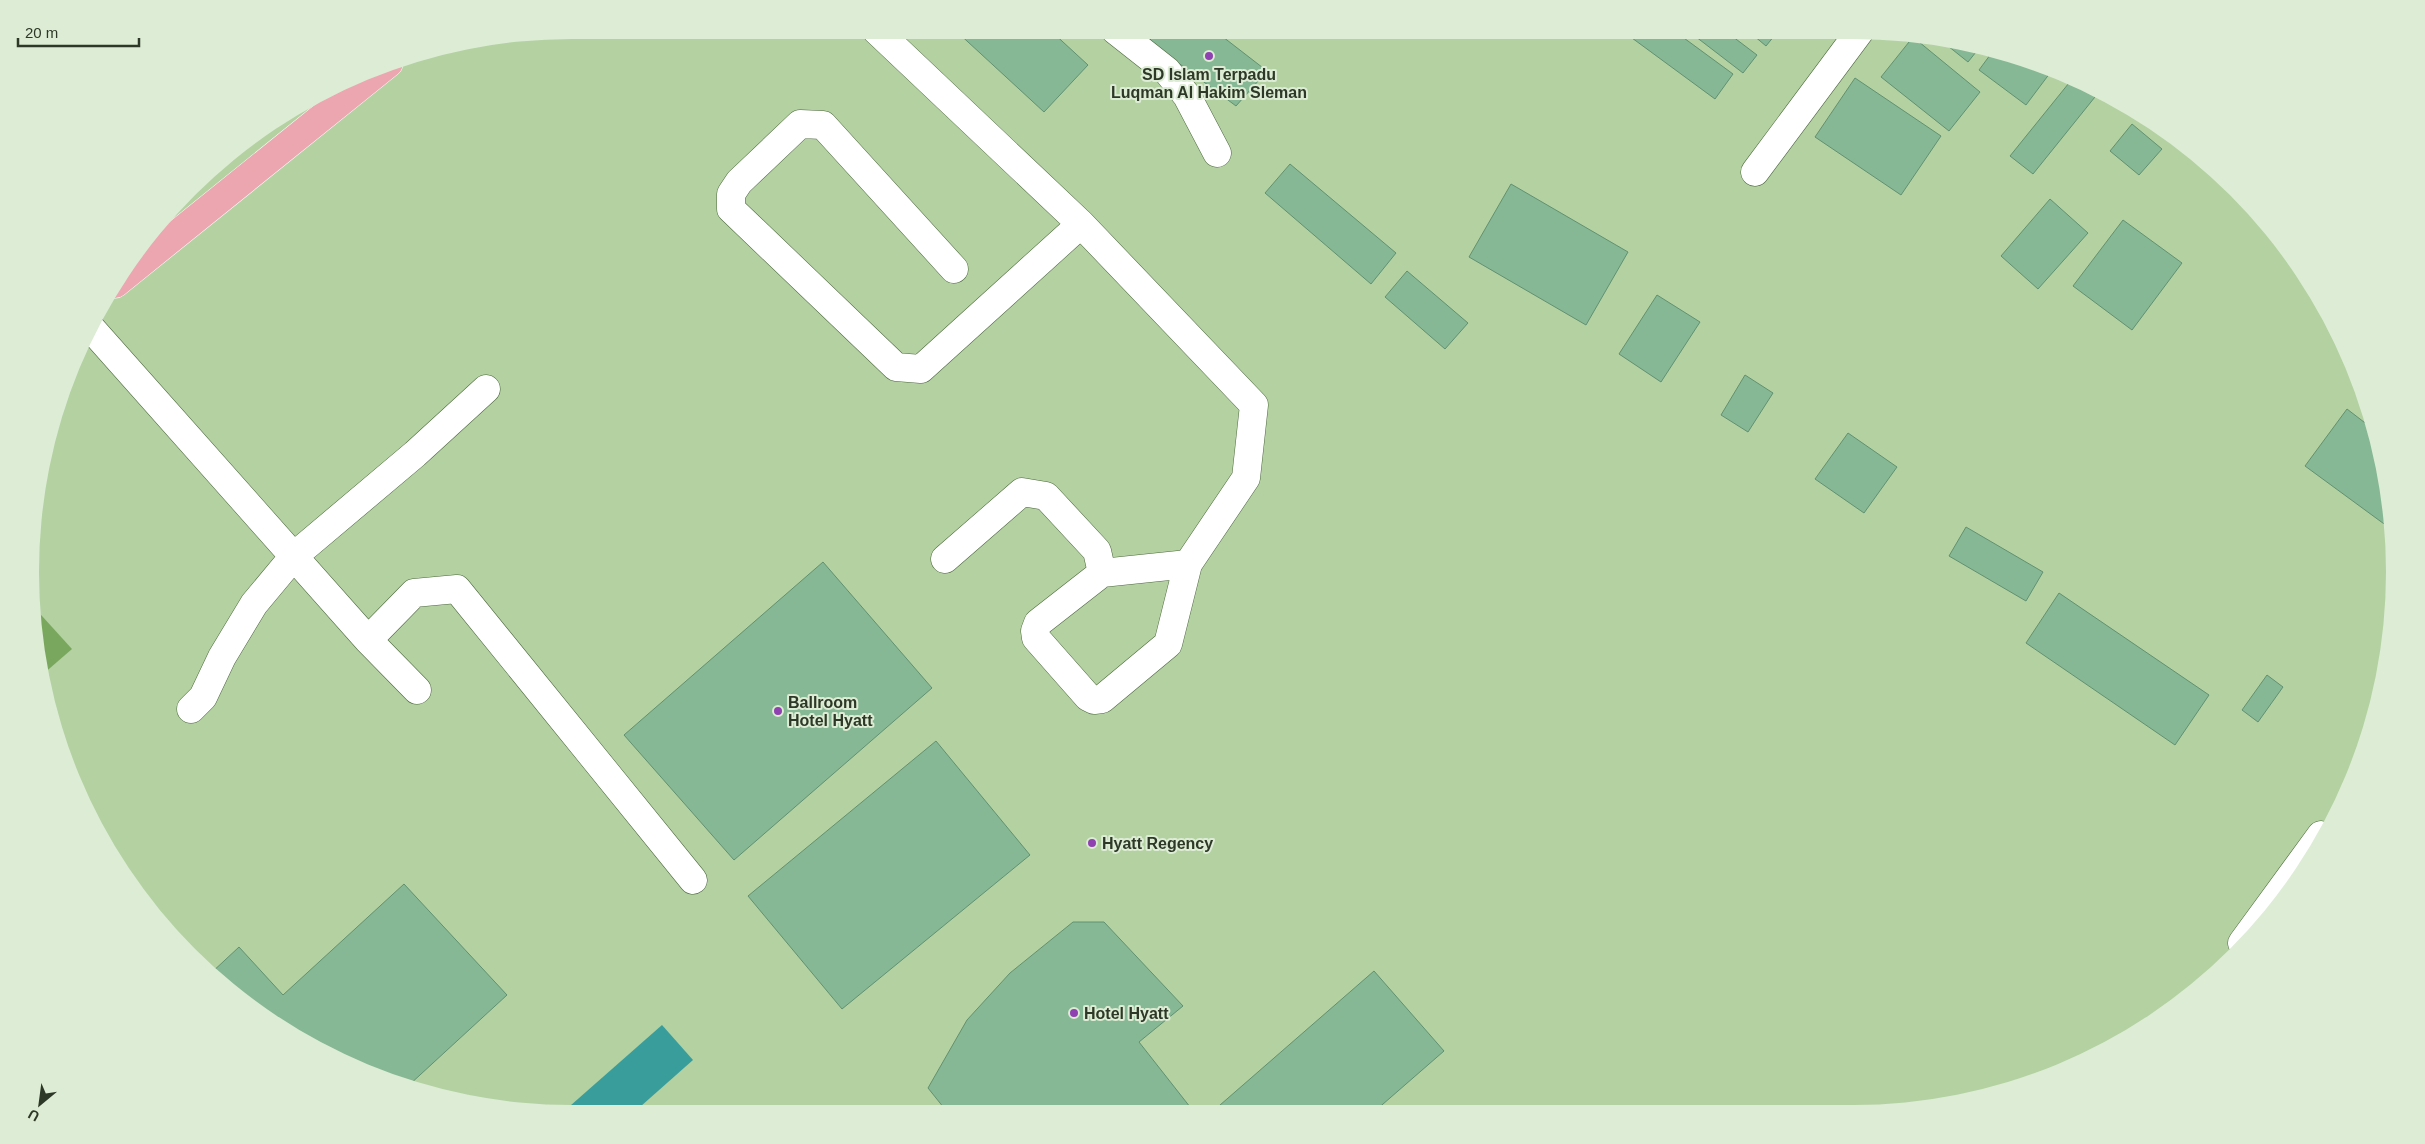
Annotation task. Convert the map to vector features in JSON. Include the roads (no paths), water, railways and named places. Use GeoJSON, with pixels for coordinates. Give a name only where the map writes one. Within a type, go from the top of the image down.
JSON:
{"type":"FeatureCollection","features":[{"type":"Feature","properties":{"kind":"main road"},"geometry":{"type":"LineString","coordinates":[[135,267],[370,78]]}},
{"type":"Feature","properties":{"kind":"street"},"geometry":{"type":"LineString","coordinates":[[886,39],[1081,224],[1254,405],[1246,478],[1188,564],[1168,644],[1102,699],[1094,700],[1088,697],[1036,638],[1035,631],[1038,623],[1102,574],[1188,564]]}},
{"type":"Feature","properties":{"kind":"street"},"geometry":{"type":"LineString","coordinates":[[1126,39],[1166,71],[1187,96],[1217,153]]}},
{"type":"Feature","properties":{"kind":"street"},"geometry":{"type":"LineString","coordinates":[[1755,172],[1854,39]]}},
{"type":"Feature","properties":{"kind":"street"},"geometry":{"type":"LineString","coordinates":[[954,269],[823,125],[800,124],[739,182],[731,194],[731,209],[896,367],[921,369],[1081,224]]}},
{"type":"Feature","properties":{"kind":"street"},"geometry":{"type":"LineString","coordinates":[[95,333],[368,640],[417,690]]}},
{"type":"Feature","properties":{"kind":"street"},"geometry":{"type":"LineString","coordinates":[[190,709],[203,698],[222,658],[254,604],[294,556],[400,466],[486,389]]}},
{"type":"Feature","properties":{"kind":"street"},"geometry":{"type":"LineString","coordinates":[[945,560],[1022,492],[1046,496],[1097,551],[1102,574]]}},
{"type":"Feature","properties":{"kind":"street"},"geometry":{"type":"LineString","coordinates":[[368,640],[414,594],[458,589],[693,880]]}},
{"type":"Feature","properties":{"kind":"water"},"geometry":{"type":"Polygon","coordinates":[[[662,1025],[693,1060],[642,1105],[571,1105],[662,1025]]]}},
{"type":"Feature","properties":{"kind":"place","name":"SD Islam Terpadu Luqman Al Hakim Sleman"},"geometry":{"type":"Point","coordinates":[1209,56]}},
{"type":"Feature","properties":{"kind":"place","name":"Ballroom Hotel Hyatt"},"geometry":{"type":"Point","coordinates":[778,711]}},
{"type":"Feature","properties":{"kind":"place","name":"Hyatt Regency"},"geometry":{"type":"Point","coordinates":[1092,843]}},
{"type":"Feature","properties":{"kind":"place","name":"Hotel Hyatt"},"geometry":{"type":"Point","coordinates":[1074,1013]}}]}
